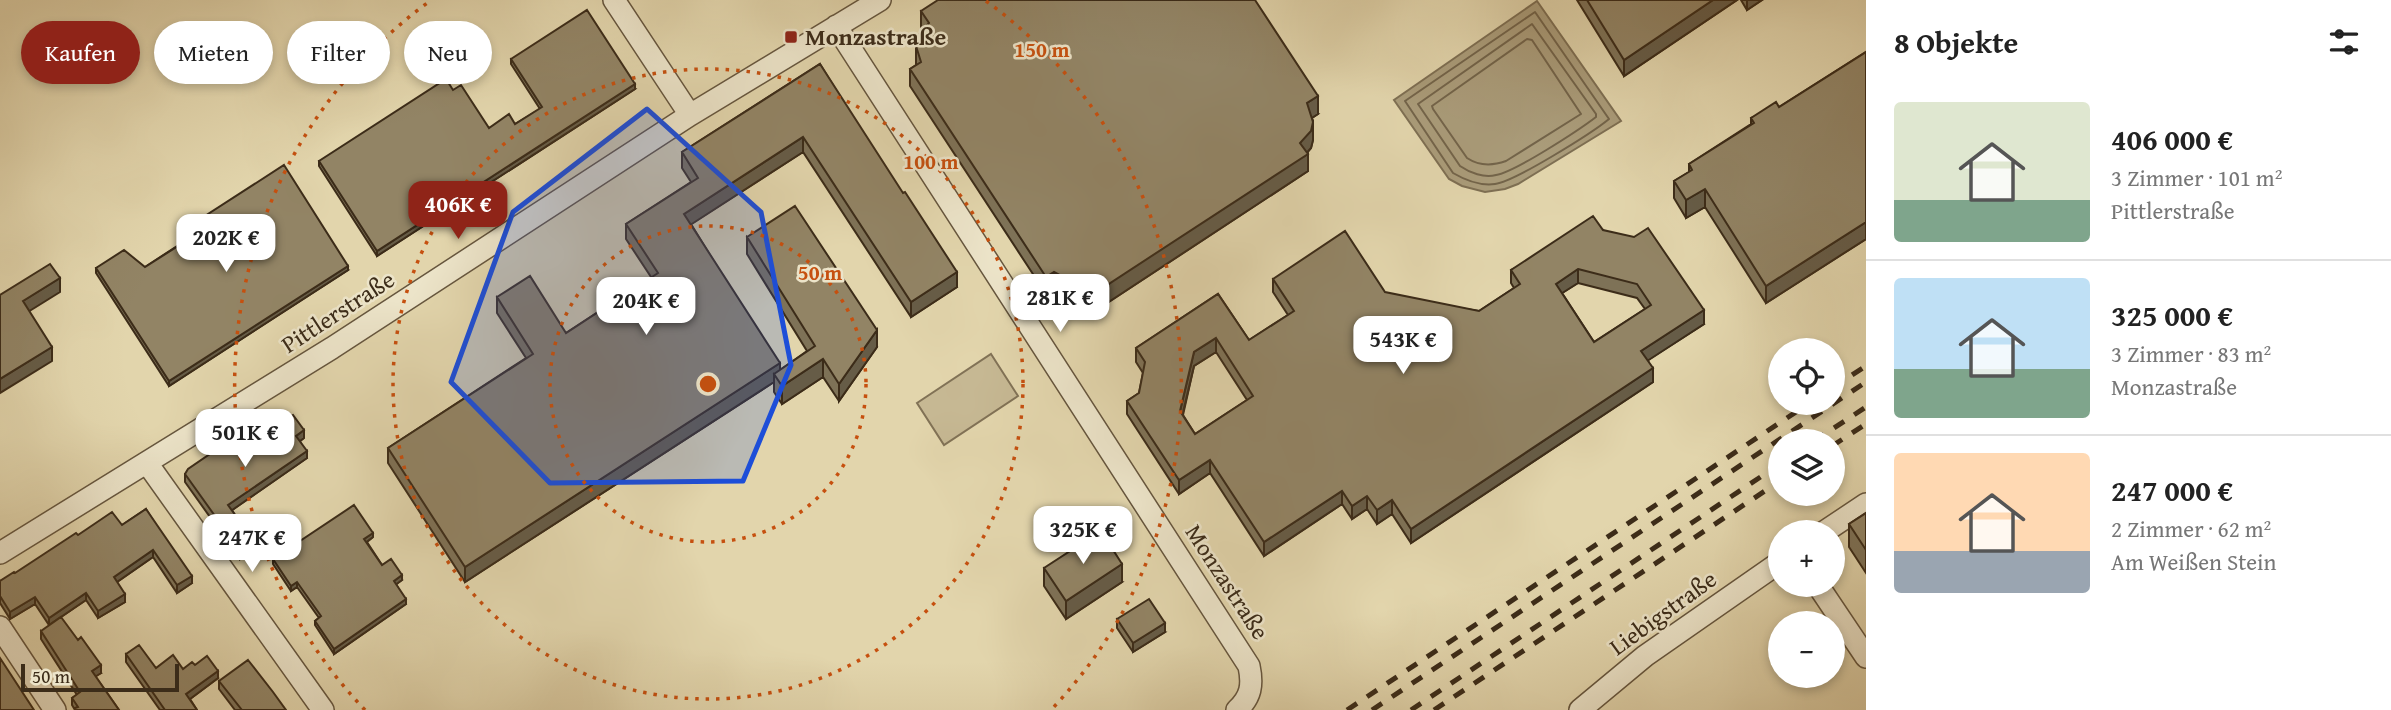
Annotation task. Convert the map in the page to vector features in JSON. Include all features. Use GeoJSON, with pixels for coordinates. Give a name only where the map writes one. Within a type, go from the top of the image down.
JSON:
{"type":"FeatureCollection","features":[{"type":"Feature","properties":{"kind":"street"},"geometry":{"type":"LineString","coordinates":[[614,0],[690,115]]}},
{"type":"Feature","properties":{"kind":"street","name":"Pittlerstraße"},"geometry":{"type":"LineString","coordinates":[[0,553],[332,348],[690,115],[880,0]]}},
{"type":"Feature","properties":{"kind":"street","name":"Monzastraße"},"geometry":{"type":"LineString","coordinates":[[836,26],[1250,666],[1251,689],[1248,699],[1237,710]]}},
{"type":"Feature","properties":{"kind":"street"},"geometry":{"type":"LineString","coordinates":[[147,463],[323,710]]}},
{"type":"Feature","properties":{"kind":"street"},"geometry":{"type":"LineString","coordinates":[[1842,520],[1866,504]]}},
{"type":"Feature","properties":{"kind":"street","name":"Liebigstraße"},"geometry":{"type":"LineString","coordinates":[[1580,710],[1645,656],[1768,570]]}},
{"type":"Feature","properties":{"kind":"street"},"geometry":{"type":"LineString","coordinates":[[1826,597],[1866,657]]}},
{"type":"Feature","properties":{"kind":"street"},"geometry":{"type":"LineString","coordinates":[[0,627],[55,710]]}},
{"type":"Feature","properties":{"kind":"highlighted area"},"geometry":{"type":"Polygon","coordinates":[[[647,109],[761,212],[791,365],[743,481],[550,483],[451,382],[513,212],[647,109]]]}},
{"type":"Feature","properties":{"kind":"shaded area"},"geometry":{"type":"Polygon","coordinates":[[[991,354],[1018,396],[944,445],[917,403],[991,354]]]}},
{"type":"Feature","properties":{"kind":"water"},"geometry":{"type":"Polygon","coordinates":[[[1537,1],[1621,121],[1518,184],[1485,192],[1462,186],[1449,179],[1394,100],[1537,1]]]}},
{"type":"Feature","properties":{"kind":"building"},"geometry":{"type":"Polygon","coordinates":[[[938,0],[1255,0],[1318,96],[1307,103],[1313,122],[1311,131],[1300,143],[1308,154],[1101,289],[1095,280],[1076,284],[1054,272],[1046,277],[910,69],[921,62],[916,46],[917,37],[929,23],[921,11],[938,0]]]}},
{"type":"Feature","properties":{"kind":"building"},"geometry":{"type":"Polygon","coordinates":[[[1587,0],[1713,0],[1624,60],[1587,0]]]}},
{"type":"Feature","properties":{"kind":"building"},"geometry":{"type":"Polygon","coordinates":[[[587,10],[635,84],[377,251],[319,161],[438,84],[449,84],[453,90],[461,85],[489,128],[509,114],[515,124],[542,107],[511,59],[587,10]]]}},
{"type":"Feature","properties":{"kind":"building"},"geometry":{"type":"Polygon","coordinates":[[[1866,52],[1866,222],[1766,286],[1705,189],[1686,200],[1674,181],[1692,170],[1689,164],[1754,123],[1751,118],[1776,102],[1779,107],[1866,52]]]}},
{"type":"Feature","properties":{"kind":"building"},"geometry":{"type":"Polygon","coordinates":[[[820,64],[957,272],[911,302],[803,137],[684,214],[780,363],[465,567],[388,448],[533,354],[497,297],[530,276],[566,333],[658,273],[626,224],[698,178],[682,152],[820,64]]]}},
{"type":"Feature","properties":{"kind":"building"},"geometry":{"type":"Polygon","coordinates":[[[284,165],[348,266],[169,381],[96,268],[124,250],[145,267],[197,234],[191,225],[284,165]]]}},
{"type":"Feature","properties":{"kind":"building"},"geometry":{"type":"Polygon","coordinates":[[[795,206],[877,330],[839,384],[823,359],[782,386],[774,374],[815,346],[747,237],[795,206]]]}},
{"type":"Feature","properties":{"kind":"building"},"geometry":{"type":"Polygon","coordinates":[[[1593,216],[1603,230],[1634,237],[1648,228],[1704,310],[1641,351],[1653,368],[1411,529],[1392,500],[1377,510],[1367,496],[1352,506],[1342,491],[1264,542],[1210,460],[1179,480],[1127,401],[1139,393],[1145,362],[1136,348],[1218,294],[1249,340],[1294,311],[1273,279],[1345,231],[1385,292],[1479,311],[1520,284],[1511,270],[1593,216]],[[1578,269],[1556,284],[1594,342],[1651,305],[1637,284],[1578,269]],[[1216,338],[1194,352],[1180,411],[1195,434],[1253,396],[1216,338]]]}},
{"type":"Feature","properties":{"kind":"building"},"geometry":{"type":"Polygon","coordinates":[[[50,264],[60,278],[23,301],[52,347],[0,379],[0,295],[50,264]]]}},
{"type":"Feature","properties":{"kind":"building"},"geometry":{"type":"Polygon","coordinates":[[[270,413],[277,423],[293,415],[304,430],[296,436],[307,451],[228,505],[254,541],[240,551],[185,474],[188,469],[270,413]]]}},
{"type":"Feature","properties":{"kind":"building"},"geometry":{"type":"Polygon","coordinates":[[[354,505],[373,533],[364,539],[382,565],[391,559],[402,575],[394,581],[406,599],[334,649],[315,621],[321,616],[297,582],[291,586],[273,559],[354,505]]]}},
{"type":"Feature","properties":{"kind":"building"},"geometry":{"type":"Polygon","coordinates":[[[146,509],[192,576],[177,585],[153,550],[114,577],[125,594],[98,611],[86,593],[49,618],[35,597],[10,612],[0,596],[0,581],[112,512],[122,525],[146,509]]]}},
{"type":"Feature","properties":{"kind":"building"},"geometry":{"type":"Polygon","coordinates":[[[1866,513],[1866,550],[1849,524],[1866,513]]]}},
{"type":"Feature","properties":{"kind":"building"},"geometry":{"type":"Polygon","coordinates":[[[1101,531],[1122,564],[1066,601],[1044,568],[1101,531]]]}},
{"type":"Feature","properties":{"kind":"building"},"geometry":{"type":"Polygon","coordinates":[[[1149,599],[1165,623],[1133,643],[1117,619],[1149,599]]]}},
{"type":"Feature","properties":{"kind":"building"},"geometry":{"type":"Polygon","coordinates":[[[61,617],[78,640],[81,637],[101,665],[92,671],[119,710],[75,708],[78,707],[72,698],[80,692],[41,631],[61,617]]]}},
{"type":"Feature","properties":{"kind":"building"},"geometry":{"type":"Polygon","coordinates":[[[139,645],[156,668],[173,655],[183,669],[192,662],[195,665],[207,656],[218,671],[186,694],[197,710],[165,710],[126,654],[139,645]]]}},
{"type":"Feature","properties":{"kind":"building"},"geometry":{"type":"Polygon","coordinates":[[[0,658],[34,710],[0,710],[0,658]]]}},
{"type":"Feature","properties":{"kind":"building"},"geometry":{"type":"Polygon","coordinates":[[[248,660],[286,710],[242,710],[219,681],[248,660]]]}},
{"type":"Feature","properties":{"kind":"railway"},"geometry":{"type":"LineString","coordinates":[[1845,380],[1866,366]]}},
{"type":"Feature","properties":{"kind":"railway"},"geometry":{"type":"LineString","coordinates":[[1372,710],[1866,382]]}},
{"type":"Feature","properties":{"kind":"railway"},"geometry":{"type":"LineString","coordinates":[[1832,429],[1866,407]]}},
{"type":"Feature","properties":{"kind":"railway"},"geometry":{"type":"LineString","coordinates":[[1347,710],[1791,415]]}},
{"type":"Feature","properties":{"kind":"railway"},"geometry":{"type":"LineString","coordinates":[[1845,438],[1866,424]]}},
{"type":"Feature","properties":{"kind":"railway"},"geometry":{"type":"LineString","coordinates":[[1411,710],[1768,472]]}},
{"type":"Feature","properties":{"kind":"railway"},"geometry":{"type":"LineString","coordinates":[[1434,710],[1768,489]]}},
{"type":"Feature","properties":{"kind":"place","name":"Monzastraße"},"geometry":{"type":"Point","coordinates":[791,37]}}]}
